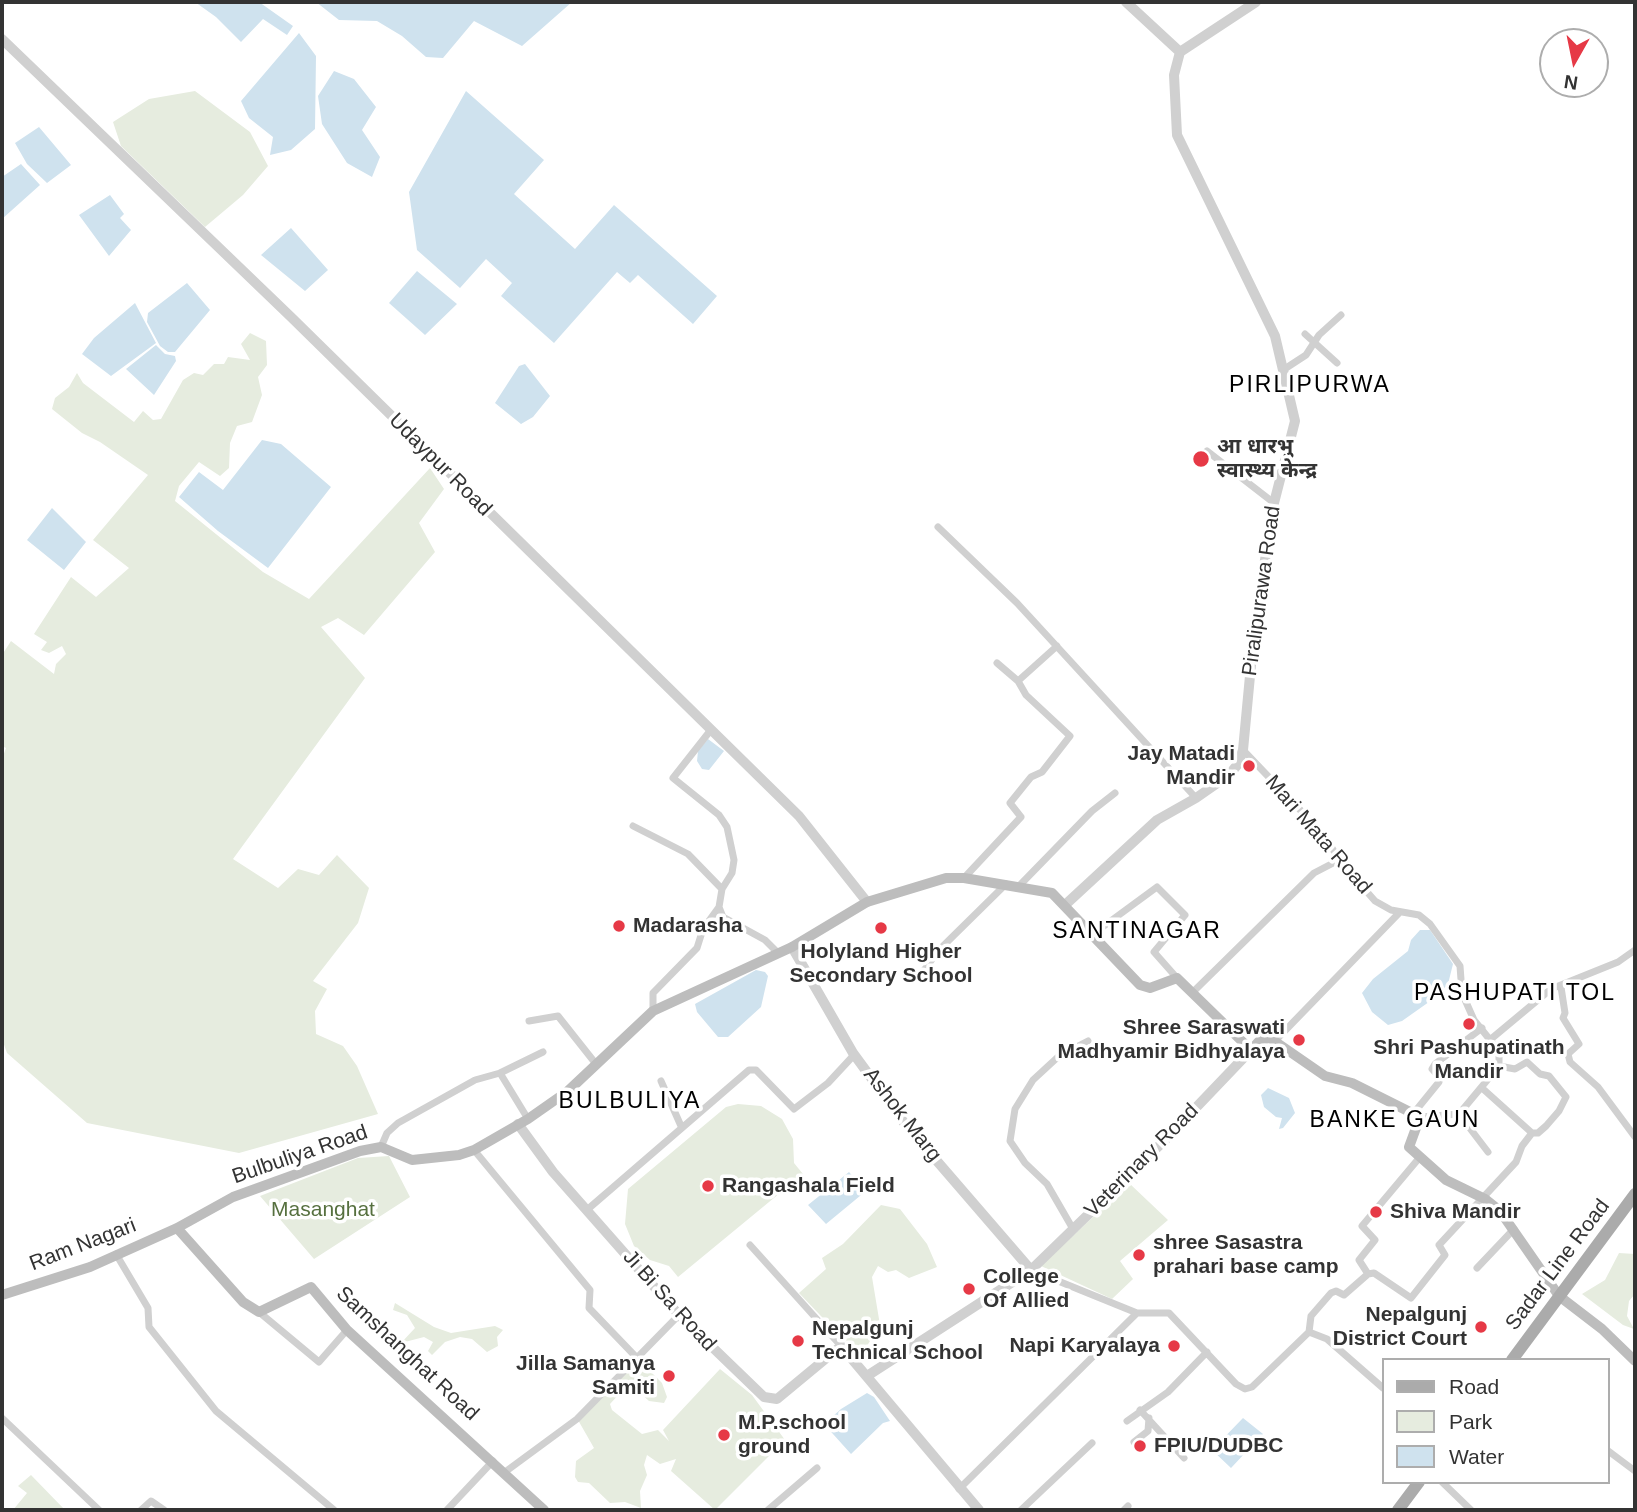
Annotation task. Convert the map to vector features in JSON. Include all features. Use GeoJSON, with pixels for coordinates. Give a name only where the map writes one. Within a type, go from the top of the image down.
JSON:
{"type":"FeatureCollection","features":[{"type":"Feature","properties":{"kind":"main road","name":"Bulbuliya Road"},"geometry":{"type":"LineString","coordinates":[[177,1228],[233,1198],[360,1151],[381,1147],[412,1160],[459,1155],[474,1150],[523,1122],[568,1091],[653,1011],[792,947],[867,902],[946,878],[1007,884],[1052,893],[1140,985],[1150,988],[1177,978]]}},
{"type":"Feature","properties":{"kind":"main road"},"geometry":{"type":"LineString","coordinates":[[1177,978],[1251,1050],[1261,1038],[1270,1038],[1325,1076],[1352,1083],[1416,1116],[1409,1147],[1446,1180],[1485,1199],[1500,1210],[1530,1258],[1559,1296],[1602,1329],[1635,1361]]}},
{"type":"Feature","properties":{"kind":"main road","name":"Sadar Line Road"},"geometry":{"type":"LineString","coordinates":[[1513,1358],[1635,1194]]}},
{"type":"Feature","properties":{"kind":"main road"},"geometry":{"type":"LineString","coordinates":[[177,1228],[243,1302],[258,1312]]}},
{"type":"Feature","properties":{"kind":"main road","name":"Ram Nagari"},"geometry":{"type":"LineString","coordinates":[[2,1295],[90,1267],[177,1228]]}},
{"type":"Feature","properties":{"kind":"main road","name":"Samshanghat Road"},"geometry":{"type":"LineString","coordinates":[[258,1312],[311,1287],[347,1330],[494,1461],[544,1510]]}},
{"type":"Feature","properties":{"kind":"main road"},"geometry":{"type":"LineString","coordinates":[[1398,1510],[1418,1484]]}},
{"type":"Feature","properties":{"kind":"street"},"geometry":{"type":"LineString","coordinates":[[1126,2],[1181,52],[1256,2]]}},
{"type":"Feature","properties":{"kind":"street","name":"Udaypur Road"},"geometry":{"type":"LineString","coordinates":[[2,39],[291,317],[799,816],[867,902]]}},
{"type":"Feature","properties":{"kind":"street","name":"Piralipurawa Road"},"geometry":{"type":"LineString","coordinates":[[1065,905],[1157,820],[1229,775],[1243,750],[1255,623],[1274,503],[1295,421],[1275,337],[1177,135],[1174,75],[1181,52]]}},
{"type":"Feature","properties":{"kind":"street"},"geometry":{"type":"LineString","coordinates":[[1283,370],[1306,355],[1318,335],[1341,315]]}},
{"type":"Feature","properties":{"kind":"street"},"geometry":{"type":"LineString","coordinates":[[1305,334],[1337,363]]}},
{"type":"Feature","properties":{"kind":"street"},"geometry":{"type":"LineString","coordinates":[[1207,451],[1274,503]]}},
{"type":"Feature","properties":{"kind":"street"},"geometry":{"type":"LineString","coordinates":[[938,527],[1057,646],[1196,798]]}},
{"type":"Feature","properties":{"kind":"street"},"geometry":{"type":"LineString","coordinates":[[1018,681],[1057,646]]}},
{"type":"Feature","properties":{"kind":"street"},"geometry":{"type":"LineString","coordinates":[[964,878],[1021,817],[1010,803],[1031,777],[1042,772],[1070,736],[1026,695],[1018,681],[997,663]]}},
{"type":"Feature","properties":{"kind":"street"},"geometry":{"type":"LineString","coordinates":[[653,1011],[653,993],[697,948],[703,929],[719,908],[722,889],[732,873],[734,860],[727,827],[719,816],[673,778],[710,731]]}},
{"type":"Feature","properties":{"kind":"street","name":"Mari Mata Road"},"geometry":{"type":"LineString","coordinates":[[1243,750],[1325,836],[1339,860],[1376,901],[1401,912],[1419,915],[1430,924],[1460,966],[1462,993],[1474,1020],[1499,1051],[1499,1066]]}},
{"type":"Feature","properties":{"kind":"street"},"geometry":{"type":"LineString","coordinates":[[1019,886],[1092,811],[1115,793]]}},
{"type":"Feature","properties":{"kind":"street"},"geometry":{"type":"LineString","coordinates":[[633,826],[688,854],[722,889]]}},
{"type":"Feature","properties":{"kind":"street"},"geometry":{"type":"LineString","coordinates":[[1193,992],[1314,873],[1339,860]]}},
{"type":"Feature","properties":{"kind":"street"},"geometry":{"type":"LineString","coordinates":[[919,977],[939,950],[1007,884]]}},
{"type":"Feature","properties":{"kind":"street"},"geometry":{"type":"LineString","coordinates":[[1093,934],[1157,887],[1185,915],[1154,952],[1177,978]]}},
{"type":"Feature","properties":{"kind":"street"},"geometry":{"type":"LineString","coordinates":[[719,908],[723,917],[765,940],[777,952]]}},
{"type":"Feature","properties":{"kind":"street"},"geometry":{"type":"LineString","coordinates":[[1274,1042],[1401,912]]}},
{"type":"Feature","properties":{"kind":"street","name":"Ashok Marg"},"geometry":{"type":"LineString","coordinates":[[792,947],[855,1055],[905,1124],[1031,1269]]}},
{"type":"Feature","properties":{"kind":"street"},"geometry":{"type":"LineString","coordinates":[[1490,1039],[1551,989],[1618,962],[1635,950]]}},
{"type":"Feature","properties":{"kind":"street"},"geometry":{"type":"LineString","coordinates":[[1561,986],[1565,1013],[1563,1018],[1580,1044],[1569,1054],[1570,1062],[1598,1087],[1635,1136]]}},
{"type":"Feature","properties":{"kind":"street"},"geometry":{"type":"LineString","coordinates":[[529,1021],[558,1016],[596,1064]]}},
{"type":"Feature","properties":{"kind":"street"},"geometry":{"type":"LineString","coordinates":[[1416,1116],[1439,1082],[1440,1078],[1432,1069],[1435,1064],[1482,1028]]}},
{"type":"Feature","properties":{"kind":"street"},"geometry":{"type":"LineString","coordinates":[[1073,1229],[1047,1184],[1025,1163],[1010,1141],[1015,1109],[1032,1080],[1059,1056],[1088,1041]]}},
{"type":"Feature","properties":{"kind":"street","name":"Veterinary Road"},"geometry":{"type":"LineString","coordinates":[[867,1376],[1031,1269],[1166,1139],[1251,1050]]}},
{"type":"Feature","properties":{"kind":"street"},"geometry":{"type":"LineString","coordinates":[[381,1147],[387,1132],[398,1123],[475,1080],[500,1073],[543,1052]]}},
{"type":"Feature","properties":{"kind":"street"},"geometry":{"type":"LineString","coordinates":[[587,1209],[753,1067],[790,1108],[798,1107],[851,1062],[855,1055]]}},
{"type":"Feature","properties":{"kind":"street"},"geometry":{"type":"LineString","coordinates":[[1031,1269],[1137,1313],[1169,1313],[1236,1384],[1249,1388],[1309,1332],[1309,1319],[1331,1293],[1336,1291],[1344,1295],[1368,1274],[1374,1273],[1410,1298],[1445,1255],[1439,1245],[1447,1234],[1485,1199],[1516,1162],[1522,1146],[1532,1133],[1546,1126],[1566,1097],[1549,1076],[1540,1074],[1527,1062],[1515,1069],[1499,1066],[1459,1114],[1416,1116]]}},
{"type":"Feature","properties":{"kind":"street"},"geometry":{"type":"LineString","coordinates":[[500,1073],[523,1122]]}},
{"type":"Feature","properties":{"kind":"street"},"geometry":{"type":"LineString","coordinates":[[662,1081],[681,1126]]}},
{"type":"Feature","properties":{"kind":"street"},"geometry":{"type":"LineString","coordinates":[[1482,1088],[1532,1133]]}},
{"type":"Feature","properties":{"kind":"street"},"geometry":{"type":"LineString","coordinates":[[1459,1114],[1488,1152]]}},
{"type":"Feature","properties":{"kind":"street","name":"Ji Bi Sa Road"},"geometry":{"type":"LineString","coordinates":[[523,1122],[553,1171],[679,1315],[720,1359],[771,1401],[841,1346]]}},
{"type":"Feature","properties":{"kind":"street"},"geometry":{"type":"LineString","coordinates":[[474,1150],[590,1290],[589,1308],[637,1358]]}},
{"type":"Feature","properties":{"kind":"street"},"geometry":{"type":"LineString","coordinates":[[1368,1274],[1359,1260],[1375,1240],[1362,1226],[1420,1157]]}},
{"type":"Feature","properties":{"kind":"street"},"geometry":{"type":"LineString","coordinates":[[1477,1268],[1514,1229]]}},
{"type":"Feature","properties":{"kind":"street"},"geometry":{"type":"LineString","coordinates":[[750,1245],[867,1376],[979,1510]]}},
{"type":"Feature","properties":{"kind":"street"},"geometry":{"type":"LineString","coordinates":[[116,1254],[148,1308],[149,1327],[216,1411],[334,1510]]}},
{"type":"Feature","properties":{"kind":"street"},"geometry":{"type":"LineString","coordinates":[[258,1312],[319,1362],[347,1330]]}},
{"type":"Feature","properties":{"kind":"street"},"geometry":{"type":"LineString","coordinates":[[959,1489],[1137,1313]]}},
{"type":"Feature","properties":{"kind":"street"},"geometry":{"type":"LineString","coordinates":[[505,1472],[576,1419],[679,1315]]}},
{"type":"Feature","properties":{"kind":"street"},"geometry":{"type":"LineString","coordinates":[[1309,1332],[1327,1339],[1382,1387]]}},
{"type":"Feature","properties":{"kind":"street"},"geometry":{"type":"LineString","coordinates":[[1127,1421],[1168,1392],[1207,1352]]}},
{"type":"Feature","properties":{"kind":"street"},"geometry":{"type":"LineString","coordinates":[[1140,1410],[1184,1458]]}},
{"type":"Feature","properties":{"kind":"street"},"geometry":{"type":"LineString","coordinates":[[2,1418],[99,1510]]}},
{"type":"Feature","properties":{"kind":"street"},"geometry":{"type":"LineString","coordinates":[[1134,1442],[1148,1431],[1149,1418]]}},
{"type":"Feature","properties":{"kind":"street"},"geometry":{"type":"LineString","coordinates":[[1021,1510],[1092,1443]]}},
{"type":"Feature","properties":{"kind":"street"},"geometry":{"type":"LineString","coordinates":[[1609,1452],[1635,1471]]}},
{"type":"Feature","properties":{"kind":"street"},"geometry":{"type":"LineString","coordinates":[[447,1510],[494,1461]]}},
{"type":"Feature","properties":{"kind":"street"},"geometry":{"type":"LineString","coordinates":[[768,1510],[817,1468]]}},
{"type":"Feature","properties":{"kind":"street"},"geometry":{"type":"LineString","coordinates":[[1444,1484],[1471,1510]]}},
{"type":"Feature","properties":{"kind":"street"},"geometry":{"type":"LineString","coordinates":[[141,1510],[151,1501],[164,1510]]}},
{"type":"Feature","properties":{"kind":"green space"},"geometry":{"type":"Polygon","coordinates":[[[195,91],[250,132],[268,166],[243,195],[205,227],[121,146],[113,122],[149,99],[195,91]]]}},
{"type":"Feature","properties":{"kind":"green space"},"geometry":{"type":"Polygon","coordinates":[[[250,333],[266,341],[267,365],[258,377],[262,395],[252,422],[237,426],[230,443],[229,468],[220,476],[199,462],[179,486],[175,501],[263,572],[309,599],[430,468],[444,489],[419,523],[435,552],[364,635],[338,618],[321,627],[365,678],[233,859],[278,888],[298,869],[319,875],[337,855],[369,888],[358,923],[313,981],[327,989],[315,1011],[316,1034],[343,1046],[357,1066],[378,1114],[239,1153],[87,1123],[7,1053],[2,1039],[2,759],[6,748],[2,746],[2,655],[11,641],[54,674],[56,664],[66,654],[62,646],[49,653],[41,650],[47,642],[34,634],[71,577],[96,597],[129,568],[93,540],[148,475],[82,433],[52,409],[55,398],[69,387],[77,373],[83,383],[134,422],[143,411],[153,420],[161,419],[183,380],[194,373],[203,375],[214,364],[224,364],[228,357],[250,360],[241,344],[250,333]]]}},
{"type":"Feature","properties":{"kind":"green space"},"geometry":{"type":"Polygon","coordinates":[[[738,1104],[761,1106],[782,1119],[793,1139],[794,1163],[803,1174],[678,1277],[669,1266],[650,1260],[634,1246],[625,1224],[628,1189],[726,1107],[738,1104]]]}},
{"type":"Feature","properties":{"kind":"green space","name":"Masanghat"},"geometry":{"type":"Polygon","coordinates":[[[389,1156],[410,1197],[314,1259],[260,1196],[358,1158],[389,1156]]]}},
{"type":"Feature","properties":{"kind":"green space"},"geometry":{"type":"Polygon","coordinates":[[[1129,1183],[1168,1220],[1120,1261],[1133,1279],[1112,1299],[1041,1266],[1129,1183]]]}},
{"type":"Feature","properties":{"kind":"green space"},"geometry":{"type":"Polygon","coordinates":[[[881,1205],[900,1209],[927,1244],[937,1267],[909,1278],[896,1270],[888,1272],[878,1266],[872,1277],[880,1325],[860,1357],[799,1293],[826,1269],[822,1258],[843,1244],[881,1205]]]}},
{"type":"Feature","properties":{"kind":"green space"},"geometry":{"type":"Polygon","coordinates":[[[1619,1253],[1635,1254],[1635,1294],[1629,1301],[1627,1316],[1634,1329],[1623,1325],[1582,1294],[1605,1280],[1619,1253]]]}},
{"type":"Feature","properties":{"kind":"green space"},"geometry":{"type":"Polygon","coordinates":[[[395,1303],[434,1327],[451,1333],[495,1326],[503,1330],[497,1337],[498,1346],[487,1352],[472,1339],[460,1337],[445,1342],[432,1355],[428,1351],[433,1342],[424,1337],[401,1343],[415,1328],[407,1315],[393,1310],[395,1303]]]}},
{"type":"Feature","properties":{"kind":"green space"},"geometry":{"type":"Polygon","coordinates":[[[642,1363],[662,1383],[667,1397],[664,1403],[649,1401],[637,1390],[632,1394],[622,1391],[610,1404],[612,1410],[642,1434],[658,1430],[669,1441],[663,1430],[720,1369],[752,1395],[785,1440],[715,1510],[671,1471],[676,1459],[660,1464],[647,1455],[644,1465],[647,1475],[640,1491],[641,1508],[625,1502],[610,1503],[589,1483],[578,1482],[575,1477],[576,1461],[594,1448],[578,1420],[631,1368],[642,1363]]]}},
{"type":"Feature","properties":{"kind":"green space"},"geometry":{"type":"Polygon","coordinates":[[[31,1475],[65,1510],[13,1510],[27,1493],[18,1486],[31,1475]]]}},
{"type":"Feature","properties":{"kind":"water"},"geometry":{"type":"Polygon","coordinates":[[[195,2],[259,2],[293,26],[287,35],[263,19],[241,42],[216,17],[195,2]]]}},
{"type":"Feature","properties":{"kind":"water"},"geometry":{"type":"Polygon","coordinates":[[[316,2],[572,2],[522,46],[474,21],[443,58],[426,57],[402,36],[377,21],[339,20],[316,2]]]}},
{"type":"Feature","properties":{"kind":"water"},"geometry":{"type":"Polygon","coordinates":[[[299,33],[316,56],[315,129],[291,150],[270,155],[273,137],[249,118],[241,101],[299,33]]]}},
{"type":"Feature","properties":{"kind":"water"},"geometry":{"type":"Polygon","coordinates":[[[334,71],[354,79],[376,107],[362,130],[380,157],[372,177],[347,163],[322,124],[318,96],[334,71]]]}},
{"type":"Feature","properties":{"kind":"water"},"geometry":{"type":"Polygon","coordinates":[[[466,91],[544,160],[514,194],[575,249],[614,205],[717,296],[693,324],[638,275],[630,283],[617,272],[554,343],[501,296],[512,283],[486,259],[460,288],[417,250],[409,192],[466,91]]]}},
{"type":"Feature","properties":{"kind":"water"},"geometry":{"type":"Polygon","coordinates":[[[39,127],[71,165],[47,183],[27,164],[15,143],[39,127]]]}},
{"type":"Feature","properties":{"kind":"water"},"geometry":{"type":"Polygon","coordinates":[[[21,164],[40,185],[2,219],[2,177],[21,164]]]}},
{"type":"Feature","properties":{"kind":"water"},"geometry":{"type":"Polygon","coordinates":[[[110,195],[124,214],[120,218],[131,230],[109,256],[79,215],[110,195]]]}},
{"type":"Feature","properties":{"kind":"water"},"geometry":{"type":"Polygon","coordinates":[[[291,228],[328,270],[305,291],[261,255],[291,228]]]}},
{"type":"Feature","properties":{"kind":"water"},"geometry":{"type":"Polygon","coordinates":[[[417,271],[457,304],[425,335],[389,303],[417,271]]]}},
{"type":"Feature","properties":{"kind":"water"},"geometry":{"type":"Polygon","coordinates":[[[187,283],[210,310],[175,352],[168,352],[160,346],[147,322],[148,313],[187,283]]]}},
{"type":"Feature","properties":{"kind":"water"},"geometry":{"type":"Polygon","coordinates":[[[135,303],[156,343],[111,376],[82,354],[94,338],[135,303]]]}},
{"type":"Feature","properties":{"kind":"water"},"geometry":{"type":"Polygon","coordinates":[[[156,345],[165,354],[175,356],[176,361],[154,395],[126,369],[156,345]]]}},
{"type":"Feature","properties":{"kind":"water"},"geometry":{"type":"Polygon","coordinates":[[[525,364],[550,396],[533,417],[521,424],[495,403],[519,366],[525,364]]]}},
{"type":"Feature","properties":{"kind":"water"},"geometry":{"type":"Polygon","coordinates":[[[262,440],[281,444],[331,487],[268,568],[218,531],[179,497],[199,472],[223,490],[262,440]]]}},
{"type":"Feature","properties":{"kind":"water"},"geometry":{"type":"Polygon","coordinates":[[[52,508],[86,542],[64,570],[27,540],[52,508]]]}},
{"type":"Feature","properties":{"kind":"water"},"geometry":{"type":"Polygon","coordinates":[[[708,739],[724,751],[709,770],[702,769],[697,761],[698,751],[708,739]]]}},
{"type":"Feature","properties":{"kind":"water"},"geometry":{"type":"Polygon","coordinates":[[[1420,930],[1430,930],[1453,964],[1448,984],[1436,997],[1402,1021],[1388,1025],[1372,1012],[1362,993],[1373,979],[1408,951],[1411,940],[1420,930]]]}},
{"type":"Feature","properties":{"kind":"water"},"geometry":{"type":"Polygon","coordinates":[[[756,970],[765,972],[768,976],[761,1007],[728,1037],[718,1037],[697,1012],[695,1004],[756,970]]]}},
{"type":"Feature","properties":{"kind":"water"},"geometry":{"type":"Polygon","coordinates":[[[1268,1088],[1289,1098],[1295,1113],[1283,1128],[1279,1129],[1282,1118],[1276,1117],[1264,1107],[1261,1095],[1268,1088]]]}},
{"type":"Feature","properties":{"kind":"water"},"geometry":{"type":"Polygon","coordinates":[[[849,1172],[866,1191],[826,1224],[808,1205],[849,1172]]]}},
{"type":"Feature","properties":{"kind":"water"},"geometry":{"type":"Polygon","coordinates":[[[867,1393],[874,1397],[890,1421],[883,1423],[851,1454],[824,1424],[841,1409],[867,1393]]]}},
{"type":"Feature","properties":{"kind":"water"},"geometry":{"type":"Polygon","coordinates":[[[1243,1418],[1263,1434],[1231,1468],[1212,1450],[1243,1418]]]}},
{"type":"Feature","properties":{"kind":"place","name":"आ धारभु स्वास्थ्य केन्द्र"},"geometry":{"type":"Point","coordinates":[1201,459]}},
{"type":"Feature","properties":{"kind":"place","name":"Jay Matadi Mandir"},"geometry":{"type":"Point","coordinates":[1249,766]}},
{"type":"Feature","properties":{"kind":"place","name":"Madarasha"},"geometry":{"type":"Point","coordinates":[619,926]}},
{"type":"Feature","properties":{"kind":"place","name":"Holyland Higher Secondary School"},"geometry":{"type":"Point","coordinates":[881,928]}},
{"type":"Feature","properties":{"kind":"place","name":"Shri Pashupatinath Mandir"},"geometry":{"type":"Point","coordinates":[1469,1024]}},
{"type":"Feature","properties":{"kind":"place","name":"Shree Saraswati Madhyamir Bidhyalaya"},"geometry":{"type":"Point","coordinates":[1299,1040]}},
{"type":"Feature","properties":{"kind":"place","name":"Rangashala Field"},"geometry":{"type":"Point","coordinates":[708,1186]}},
{"type":"Feature","properties":{"kind":"place","name":"Shiva Mandir"},"geometry":{"type":"Point","coordinates":[1376,1212]}},
{"type":"Feature","properties":{"kind":"place","name":"shree Sasastra prahari base camp"},"geometry":{"type":"Point","coordinates":[1139,1255]}},
{"type":"Feature","properties":{"kind":"place","name":"College Of Allied"},"geometry":{"type":"Point","coordinates":[969,1289]}},
{"type":"Feature","properties":{"kind":"place","name":"Nepalgunj District Court"},"geometry":{"type":"Point","coordinates":[1481,1327]}},
{"type":"Feature","properties":{"kind":"place","name":"Nepalgunj Technical School"},"geometry":{"type":"Point","coordinates":[798,1341]}},
{"type":"Feature","properties":{"kind":"place","name":"Napi Karyalaya"},"geometry":{"type":"Point","coordinates":[1174,1346]}},
{"type":"Feature","properties":{"kind":"place","name":"Jilla Samanya Samiti"},"geometry":{"type":"Point","coordinates":[669,1376]}},
{"type":"Feature","properties":{"kind":"place","name":"M.P.school ground"},"geometry":{"type":"Point","coordinates":[724,1435]}},
{"type":"Feature","properties":{"kind":"place","name":"FPIU/DUDBC"},"geometry":{"type":"Point","coordinates":[1140,1446]}},
{"type":"Feature","properties":{"kind":"district","name":"PIRLIPURWA"},"geometry":{"type":"Point","coordinates":[1310,386]}},
{"type":"Feature","properties":{"kind":"district","name":"SANTINAGAR"},"geometry":{"type":"Point","coordinates":[1137,932]}},
{"type":"Feature","properties":{"kind":"district","name":"PASHUPATI TOL"},"geometry":{"type":"Point","coordinates":[1515,994]}},
{"type":"Feature","properties":{"kind":"district","name":"BULBULIYA"},"geometry":{"type":"Point","coordinates":[630,1102]}},
{"type":"Feature","properties":{"kind":"district","name":"BANKE GAUN"},"geometry":{"type":"Point","coordinates":[1395,1121]}}]}
